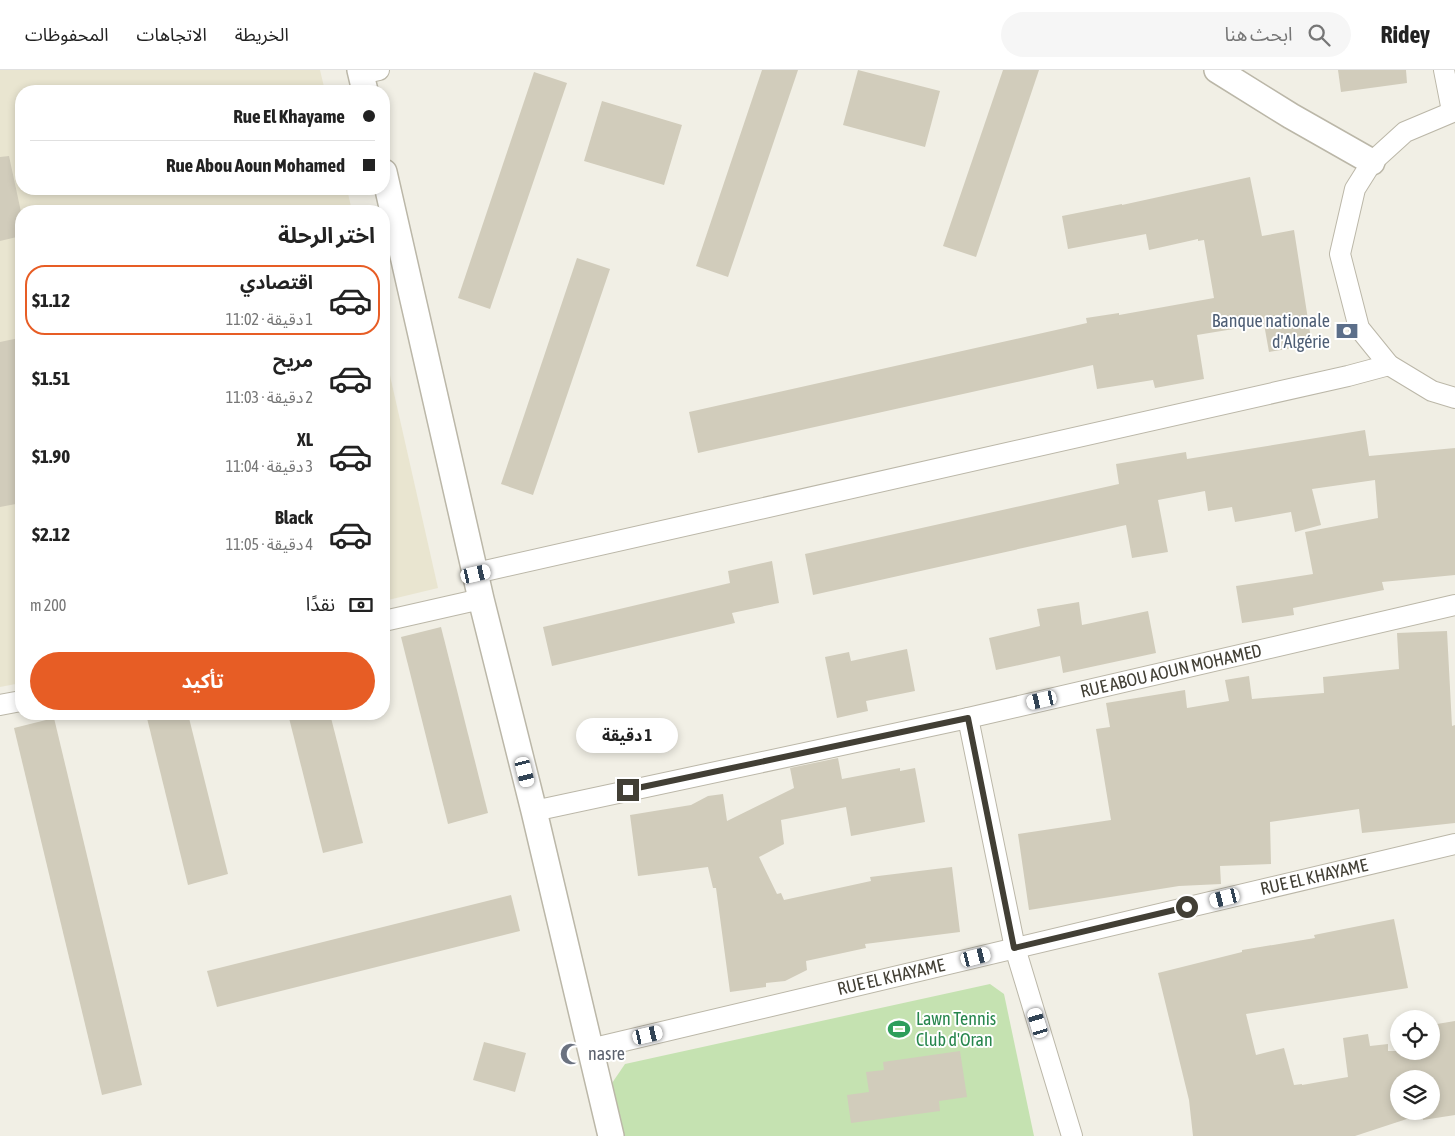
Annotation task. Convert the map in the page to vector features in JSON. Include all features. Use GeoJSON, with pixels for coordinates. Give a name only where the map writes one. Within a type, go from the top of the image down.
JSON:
{"type":"FeatureCollection","features":[{"type":"Feature","properties":{"kind":"street"},"geometry":{"type":"LineString","coordinates":[[1216,70],[1291,116],[1372,162]]}},
{"type":"Feature","properties":{"kind":"street"},"geometry":{"type":"LineString","coordinates":[[1444,70],[1454,111],[1405,132],[1372,162],[1355,189],[1340,254],[1359,328],[1389,365],[1432,391],[1455,398]]}},
{"type":"Feature","properties":{"kind":"street"},"geometry":{"type":"LineString","coordinates":[[389,195],[481,599],[534,810],[611,1136]]}},
{"type":"Feature","properties":{"kind":"street"},"geometry":{"type":"LineString","coordinates":[[476,574],[1338,379],[1389,365]]}},
{"type":"Feature","properties":{"kind":"street"},"geometry":{"type":"LineString","coordinates":[[390,620],[481,599]]}},
{"type":"Feature","properties":{"kind":"street","name":"RUE ABOU AOUN MOHAMED"},"geometry":{"type":"LineString","coordinates":[[534,810],[968,718],[1455,606]]}},
{"type":"Feature","properties":{"kind":"street"},"geometry":{"type":"LineString","coordinates":[[0,705],[15,702]]}},
{"type":"Feature","properties":{"kind":"street"},"geometry":{"type":"LineString","coordinates":[[968,718],[1014,948],[1072,1136]]}},
{"type":"Feature","properties":{"kind":"street","name":"RUE EL KHAYAME"},"geometry":{"type":"LineString","coordinates":[[590,1049],[1455,844]]}},
{"type":"Feature","properties":{"kind":"shaded area"},"geometry":{"type":"Polygon","coordinates":[[[0,70],[320,70],[324,85],[15,85],[15,195],[348,195],[351,205],[15,205],[15,684],[0,687],[0,70]]]}},
{"type":"Feature","properties":{"kind":"shaded area"},"geometry":{"type":"Polygon","coordinates":[[[390,376],[438,588],[390,600],[390,376]]]}},
{"type":"Feature","properties":{"kind":"green space","name":"Lawn Tennis Club d'Oran"},"geometry":{"type":"Polygon","coordinates":[[[990,984],[1004,994],[1034,1136],[622,1136],[610,1086],[625,1064],[990,984]]]}},
{"type":"Feature","properties":{"kind":"building"},"geometry":{"type":"Polygon","coordinates":[[[762,70],[798,70],[728,277],[696,266],[762,70]]]}},
{"type":"Feature","properties":{"kind":"building"},"geometry":{"type":"Polygon","coordinates":[[[858,70],[940,91],[925,147],[843,125],[858,70]]]}},
{"type":"Feature","properties":{"kind":"building"},"geometry":{"type":"Polygon","coordinates":[[[1003,70],[1039,70],[976,257],[943,246],[1003,70]]]}},
{"type":"Feature","properties":{"kind":"building"},"geometry":{"type":"Polygon","coordinates":[[[1338,70],[1406,70],[1407,83],[1341,92],[1338,70]]]}},
{"type":"Feature","properties":{"kind":"building"},"geometry":{"type":"Polygon","coordinates":[[[534,72],[567,83],[490,309],[458,298],[534,72]]]}},
{"type":"Feature","properties":{"kind":"building"},"geometry":{"type":"Polygon","coordinates":[[[602,101],[682,125],[664,185],[584,161],[602,101]]]}},
{"type":"Feature","properties":{"kind":"building"},"geometry":{"type":"Polygon","coordinates":[[[9,156],[15,184],[15,195],[17,195],[20,205],[15,205],[15,237],[0,241],[0,157],[9,156]]]}},
{"type":"Feature","properties":{"kind":"building"},"geometry":{"type":"Polygon","coordinates":[[[1250,177],[1262,236],[1294,230],[1312,345],[1269,352],[1264,324],[1197,335],[1204,379],[1155,388],[1153,380],[1097,389],[1093,365],[698,453],[689,412],[1087,323],[1086,318],[1119,313],[1119,315],[1214,298],[1204,240],[1198,241],[1198,239],[1149,250],[1146,234],[1068,249],[1062,216],[1250,177]]]}},
{"type":"Feature","properties":{"kind":"building"},"geometry":{"type":"Polygon","coordinates":[[[577,258],[610,269],[533,495],[501,484],[577,258]]]}},
{"type":"Feature","properties":{"kind":"building"},"geometry":{"type":"Polygon","coordinates":[[[15,339],[15,504],[0,507],[0,342],[15,339]]]}},
{"type":"Feature","properties":{"kind":"building"},"geometry":{"type":"Polygon","coordinates":[[[1365,430],[1369,456],[1455,448],[1455,575],[1382,582],[1384,590],[1293,608],[1294,615],[1242,623],[1236,586],[1313,574],[1305,532],[1378,518],[1375,480],[1312,489],[1321,525],[1295,532],[1291,512],[1235,522],[1232,507],[1208,511],[1205,491],[1158,500],[1168,552],[1132,558],[1126,525],[813,595],[805,554],[1119,484],[1116,464],[1186,452],[1187,459],[1365,430]]]}},
{"type":"Feature","properties":{"kind":"building"},"geometry":{"type":"Polygon","coordinates":[[[772,561],[779,603],[732,613],[735,623],[552,666],[543,627],[730,583],[728,571],[772,561]]]}},
{"type":"Feature","properties":{"kind":"building"},"geometry":{"type":"Polygon","coordinates":[[[1079,602],[1082,625],[1148,611],[1156,653],[1063,673],[1060,656],[996,670],[989,638],[1040,626],[1037,609],[1079,602]]]}},
{"type":"Feature","properties":{"kind":"building"},"geometry":{"type":"Polygon","coordinates":[[[441,627],[488,813],[448,824],[401,637],[441,627]]]}},
{"type":"Feature","properties":{"kind":"building"},"geometry":{"type":"Polygon","coordinates":[[[1447,631],[1452,726],[1455,725],[1455,823],[1362,833],[1359,809],[1270,822],[1271,864],[1220,866],[1221,884],[1179,886],[1029,910],[1018,834],[1111,820],[1096,729],[1110,727],[1106,703],[1185,690],[1187,708],[1229,701],[1225,680],[1249,676],[1252,699],[1324,693],[1323,677],[1399,669],[1397,633],[1447,631]]]}},
{"type":"Feature","properties":{"kind":"building"},"geometry":{"type":"Polygon","coordinates":[[[907,649],[915,691],[866,701],[868,711],[837,718],[825,657],[849,652],[851,661],[907,649]]]}},
{"type":"Feature","properties":{"kind":"building"},"geometry":{"type":"Polygon","coordinates":[[[46,720],[54,720],[142,1085],[102,1095],[14,728],[46,720]]]}},
{"type":"Feature","properties":{"kind":"building"},"geometry":{"type":"Polygon","coordinates":[[[147,720],[190,720],[228,874],[188,885],[147,720]]]}},
{"type":"Feature","properties":{"kind":"building"},"geometry":{"type":"Polygon","coordinates":[[[290,720],[332,720],[363,843],[323,853],[290,720]]]}},
{"type":"Feature","properties":{"kind":"building"},"geometry":{"type":"Polygon","coordinates":[[[838,758],[842,779],[900,768],[900,771],[915,768],[925,822],[851,836],[846,807],[781,820],[784,844],[759,857],[777,894],[781,893],[784,900],[871,881],[870,877],[952,867],[960,932],[865,944],[866,948],[806,961],[807,970],[785,981],[766,983],[766,987],[730,992],[716,888],[713,888],[708,867],[638,876],[630,815],[691,805],[708,796],[723,794],[727,821],[794,788],[790,768],[838,758]]]}},
{"type":"Feature","properties":{"kind":"building"},"geometry":{"type":"Polygon","coordinates":[[[511,895],[520,931],[217,1007],[207,971],[511,895]]]}},
{"type":"Feature","properties":{"kind":"building"},"geometry":{"type":"Polygon","coordinates":[[[1394,919],[1408,988],[1246,1014],[1256,1055],[1284,1048],[1294,1085],[1302,1085],[1348,1077],[1343,1038],[1368,1034],[1370,1046],[1388,1044],[1390,1060],[1440,1060],[1440,1024],[1455,1021],[1455,1115],[1440,1117],[1440,1070],[1390,1070],[1390,1120],[1404,1120],[1355,1136],[1193,1136],[1189,1100],[1158,973],[1242,952],[1242,950],[1315,938],[1314,935],[1394,919]]]}},
{"type":"Feature","properties":{"kind":"building"},"geometry":{"type":"Polygon","coordinates":[[[484,1042],[526,1053],[515,1092],[473,1080],[484,1042]]]}},
{"type":"Feature","properties":{"kind":"building"},"geometry":{"type":"Polygon","coordinates":[[[960,1051],[967,1097],[939,1101],[940,1111],[851,1123],[847,1095],[869,1092],[866,1072],[884,1070],[883,1062],[960,1051]]]}},
{"type":"Feature","properties":{"kind":"place","name":"Banque nationale d'Algérie"},"geometry":{"type":"Point","coordinates":[1347,331]}},
{"type":"Feature","properties":{"kind":"place","name":"Lawn Tennis Club d'Oran"},"geometry":{"type":"Point","coordinates":[899,1029]}},
{"type":"Feature","properties":{"kind":"place","name":"nasre"},"geometry":{"type":"Point","coordinates":[571,1054]}},
{"type":"Feature","properties":{"kind":"route"},"geometry":{"type":"LineString","coordinates":[[628,790],[968,718],[1014,948],[1187,907]]}}]}
